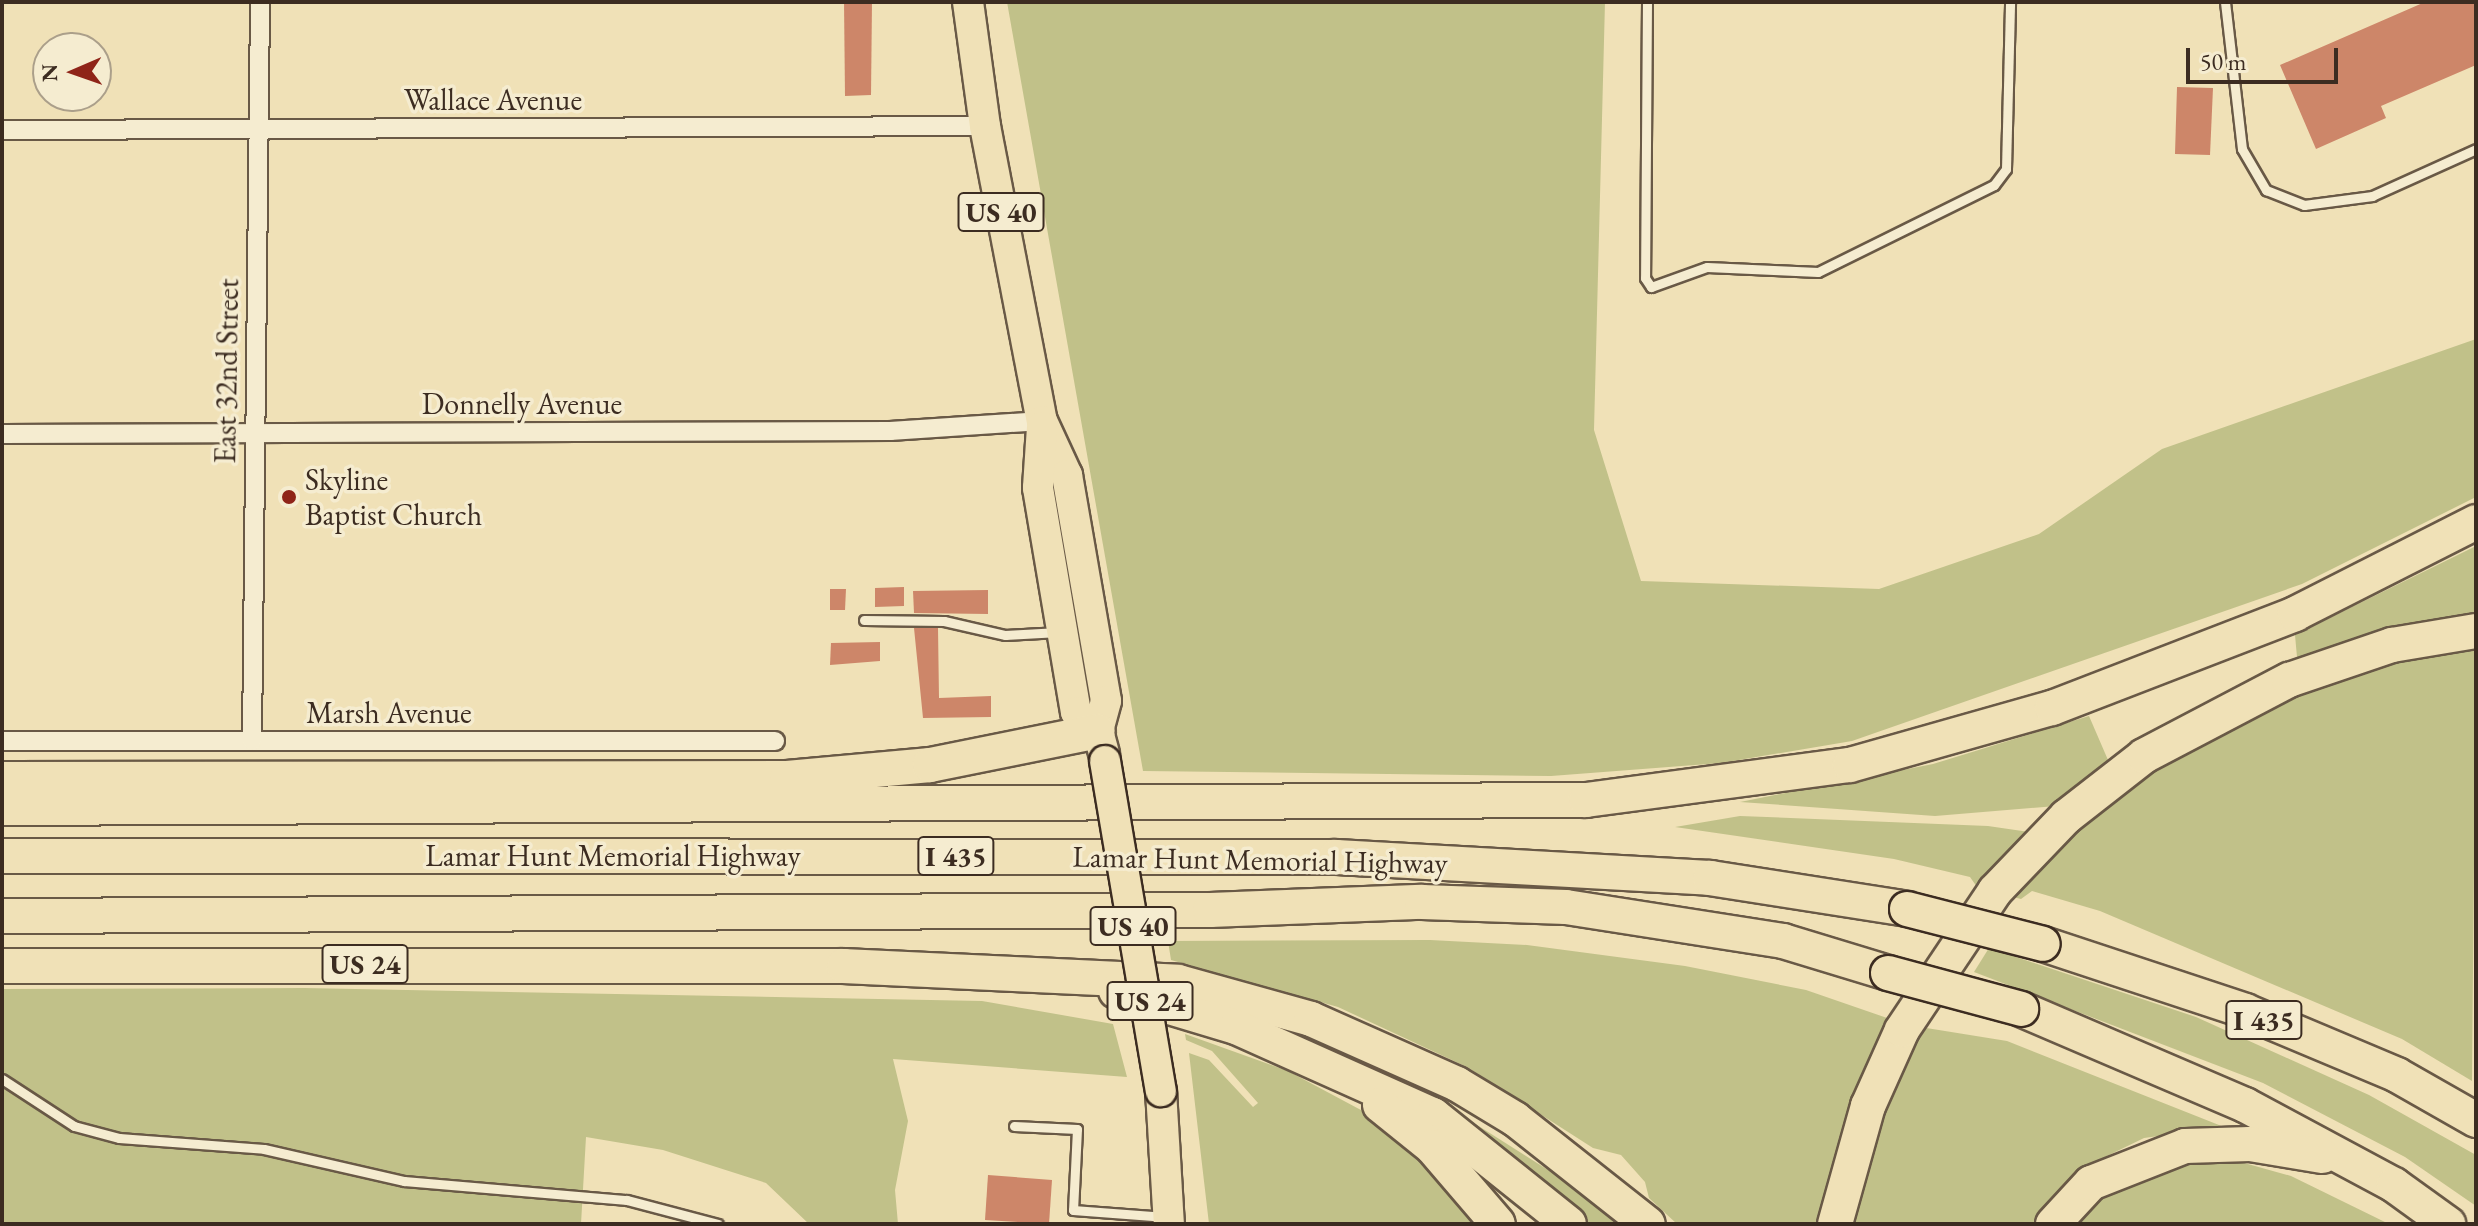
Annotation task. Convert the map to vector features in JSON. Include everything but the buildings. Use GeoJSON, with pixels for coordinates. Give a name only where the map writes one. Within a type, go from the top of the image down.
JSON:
{"type":"FeatureCollection","features":[{"type":"Feature","properties":{"kind":"highway"},"geometry":{"type":"LineString","coordinates":[[2,808],[1586,800],[1850,765],[2052,708],[2295,614],[2476,522]]}},
{"type":"Feature","properties":{"kind":"highway"},"geometry":{"type":"LineString","coordinates":[[1835,1224],[1868,1106],[1902,1030],[1995,891],[2066,817],[2144,756],[2289,680],[2392,645],[2476,631]]}},
{"type":"Feature","properties":{"kind":"highway"},"geometry":{"type":"LineString","coordinates":[[2,779],[787,778],[1102,746]]}},
{"type":"Feature","properties":{"kind":"highway","name":"Lamar Hunt Memorial Highway"},"geometry":{"type":"LineString","coordinates":[[2,856],[1336,857],[1710,878],[1907,909],[2043,944],[2245,1011],[2397,1075],[2476,1120]]}},
{"type":"Feature","properties":{"kind":"highway","name":"Lamar Hunt Memorial Highway"},"geometry":{"type":"LineString","coordinates":[[2,916],[1210,910],[1422,902],[1566,907],[1783,941],[2021,1009],[2245,1105],[2347,1160],[2448,1224]]}},
{"type":"Feature","properties":{"kind":"highway","name":"US 24"},"geometry":{"type":"LineString","coordinates":[[2,966],[950,969],[1114,991],[1236,1027],[1433,1115],[1569,1224]]}},
{"type":"Feature","properties":{"kind":"highway"},"geometry":{"type":"LineString","coordinates":[[950,969],[1178,982],[1311,1019],[1389,1050],[1492,1105],[1648,1224]]}},
{"type":"Feature","properties":{"kind":"highway"},"geometry":{"type":"LineString","coordinates":[[1339,1072],[1432,1147],[1498,1224]]}},
{"type":"Feature","properties":{"kind":"highway"},"geometry":{"type":"LineString","coordinates":[[2053,1224],[2091,1183],[2185,1146],[2250,1144],[2347,1160]]}},
{"type":"Feature","properties":{"kind":"main road","name":"US 40"},"geometry":{"type":"LineString","coordinates":[[968,2],[985,126],[1042,421],[1067,475],[1106,701],[1102,746],[1161,1091],[1169,1220]]}},
{"type":"Feature","properties":{"kind":"main road","name":"US 40"},"geometry":{"type":"LineString","coordinates":[[1042,421],[1038,488],[1076,712],[1102,746]]}},
{"type":"Feature","properties":{"kind":"street","name":"East 32nd Street"},"geometry":{"type":"LineString","coordinates":[[252,741],[260,2]]}},
{"type":"Feature","properties":{"kind":"street","name":"Wallace Avenue"},"geometry":{"type":"LineString","coordinates":[[2,130],[985,126]]}},
{"type":"Feature","properties":{"kind":"street","name":"Donnelly Avenue"},"geometry":{"type":"LineString","coordinates":[[2,434],[890,431],[1042,421]]}},
{"type":"Feature","properties":{"kind":"street","name":"Marsh Avenue"},"geometry":{"type":"LineString","coordinates":[[2,741],[775,741]]}},
{"type":"Feature","properties":{"kind":"lane"},"geometry":{"type":"LineString","coordinates":[[1647,2],[1645,278],[1651,287],[1707,267],[1818,272],[1994,185],[2006,169],[2010,2]]}},
{"type":"Feature","properties":{"kind":"lane"},"geometry":{"type":"LineString","coordinates":[[2225,2],[2242,149],[2266,190],[2304,205],[2372,196],[2476,149]]}},
{"type":"Feature","properties":{"kind":"lane"},"geometry":{"type":"LineString","coordinates":[[864,620],[944,621],[1005,635],[1062,632]]}},
{"type":"Feature","properties":{"kind":"lane"},"geometry":{"type":"LineString","coordinates":[[2,1079],[74,1126],[119,1138],[264,1149],[404,1181],[627,1200],[718,1224]]}},
{"type":"Feature","properties":{"kind":"lane"},"geometry":{"type":"LineString","coordinates":[[1014,1126],[1077,1129],[1073,1210],[1169,1220]]}},
{"type":"Feature","properties":{"kind":"green space"},"geometry":{"type":"Polygon","coordinates":[[[1007,2],[1605,2],[1594,430],[1641,581],[1879,589],[2039,534],[2162,449],[2476,339],[2476,497],[2302,584],[1852,741],[1721,763],[1551,776],[1143,771],[1007,2]]]}},
{"type":"Feature","properties":{"kind":"green space"},"geometry":{"type":"Polygon","coordinates":[[[2476,546],[2476,621],[2297,657],[2295,635],[2476,546]]]}},
{"type":"Feature","properties":{"kind":"green space"},"geometry":{"type":"Polygon","coordinates":[[[2476,645],[2472,1081],[2402,1039],[2100,911],[2032,891],[2021,899],[2001,894],[2062,835],[2213,725],[2359,667],[2476,645]]]}},
{"type":"Feature","properties":{"kind":"green space"},"geometry":{"type":"Polygon","coordinates":[[[2089,716],[2108,760],[2056,806],[1935,816],[1740,802],[1933,764],[2089,716]]]}},
{"type":"Feature","properties":{"kind":"green space"},"geometry":{"type":"Polygon","coordinates":[[[1740,816],[1988,826],[2029,832],[1977,887],[1970,877],[1894,859],[1675,827],[1740,816]]]}},
{"type":"Feature","properties":{"kind":"green space"},"geometry":{"type":"Polygon","coordinates":[[[1430,940],[1527,945],[1685,966],[1806,990],[1890,1019],[1840,1142],[1819,1224],[1677,1224],[1649,1198],[1645,1182],[1621,1155],[1593,1148],[1467,1067],[1338,1007],[1171,960],[1168,941],[1430,940]]]}},
{"type":"Feature","properties":{"kind":"green space"},"geometry":{"type":"Polygon","coordinates":[[[1989,948],[2196,1017],[2369,1095],[2476,1155],[2476,1206],[2405,1157],[2263,1083],[1974,972],[1989,948]]]}},
{"type":"Feature","properties":{"kind":"green space"},"geometry":{"type":"Polygon","coordinates":[[[304,988],[982,1001],[1113,1024],[1127,1077],[893,1059],[908,1121],[895,1190],[898,1224],[809,1224],[766,1183],[663,1150],[586,1137],[581,1224],[2,1224],[2,989],[304,988]]]}},
{"type":"Feature","properties":{"kind":"green space"},"geometry":{"type":"Polygon","coordinates":[[[1914,1026],[2007,1041],[2224,1127],[2144,1138],[2107,1156],[2073,1178],[2034,1224],[1846,1224],[1914,1026]]]}},
{"type":"Feature","properties":{"kind":"green space"},"geometry":{"type":"Polygon","coordinates":[[[1185,1034],[1288,1071],[1374,1117],[1481,1224],[1209,1224],[1189,1053],[1209,1060],[1253,1107],[1258,1103],[1212,1051],[1186,1040],[1185,1034]]]}},
{"type":"Feature","properties":{"kind":"green space"},"geometry":{"type":"Polygon","coordinates":[[[1436,1099],[1567,1182],[1618,1224],[1575,1224],[1436,1099]]]}},
{"type":"Feature","properties":{"kind":"green space"},"geometry":{"type":"Polygon","coordinates":[[[2230,1159],[2291,1176],[2389,1224],[2072,1224],[2103,1192],[2167,1162],[2230,1159]]]}},
{"type":"Feature","properties":{"kind":"place","name":"Skyline Baptist Church"},"geometry":{"type":"Point","coordinates":[289,497]}}]}
